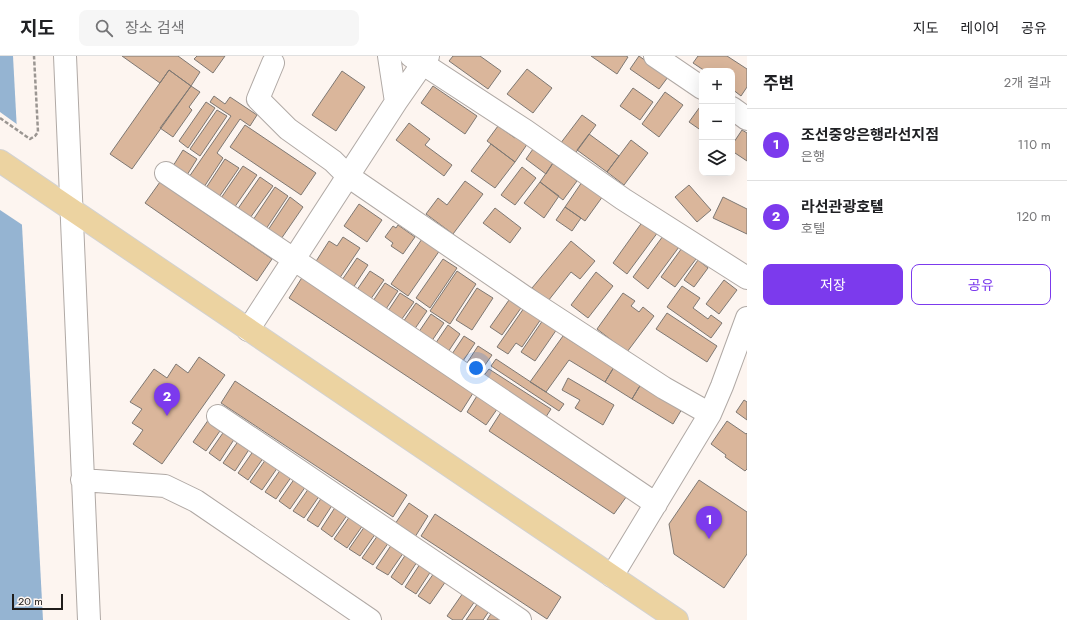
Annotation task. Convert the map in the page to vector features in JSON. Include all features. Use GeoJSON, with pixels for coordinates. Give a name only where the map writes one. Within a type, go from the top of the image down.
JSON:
{"type":"FeatureCollection","features":[{"type":"Feature","properties":{"kind":"main road"},"geometry":{"type":"LineString","coordinates":[[0,161],[677,620]]}},
{"type":"Feature","properties":{"kind":"street"},"geometry":{"type":"LineString","coordinates":[[65,56],[89,620]]}},
{"type":"Feature","properties":{"kind":"street"},"geometry":{"type":"LineString","coordinates":[[389,56],[396,102]]}},
{"type":"Feature","properties":{"kind":"street"},"geometry":{"type":"LineString","coordinates":[[655,56],[699,86]]}},
{"type":"Feature","properties":{"kind":"street"},"geometry":{"type":"LineString","coordinates":[[248,330],[396,102],[420,59],[624,199],[747,278]]}},
{"type":"Feature","properties":{"kind":"street"},"geometry":{"type":"LineString","coordinates":[[274,63],[258,99],[288,129],[333,161],[348,176],[526,298],[664,388],[710,414]]}},
{"type":"Feature","properties":{"kind":"street"},"geometry":{"type":"LineString","coordinates":[[735,110],[747,119]]}},
{"type":"Feature","properties":{"kind":"street"},"geometry":{"type":"LineString","coordinates":[[166,173],[656,504]]}},
{"type":"Feature","properties":{"kind":"street"},"geometry":{"type":"LineString","coordinates":[[612,576],[710,414],[747,318]]}},
{"type":"Feature","properties":{"kind":"street"},"geometry":{"type":"LineString","coordinates":[[218,416],[520,620]]}},
{"type":"Feature","properties":{"kind":"street"},"geometry":{"type":"LineString","coordinates":[[82,480],[165,486],[196,501],[370,620]]}},
{"type":"Feature","properties":{"kind":"path"},"geometry":{"type":"LineString","coordinates":[[0,118],[30,139],[38,132],[34,56]]}},
{"type":"Feature","properties":{"kind":"water"},"geometry":{"type":"Polygon","coordinates":[[[0,56],[13,56],[43,620],[0,620],[0,56]]]}},
{"type":"Feature","properties":{"kind":"pier"},"geometry":{"type":"Polygon","coordinates":[[[0,112],[18,125],[24,226],[0,210],[0,112]]]}},
{"type":"Feature","properties":{"kind":"building"},"geometry":{"type":"Polygon","coordinates":[[[122,56],[178,56],[200,72],[191,86],[169,70],[160,83],[122,56]]]}},
{"type":"Feature","properties":{"kind":"building"},"geometry":{"type":"Polygon","coordinates":[[[197,56],[225,56],[213,73],[194,59],[197,56]]]}},
{"type":"Feature","properties":{"kind":"building"},"geometry":{"type":"Polygon","coordinates":[[[453,56],[480,56],[501,71],[488,89],[449,61],[453,56]]]}},
{"type":"Feature","properties":{"kind":"building"},"geometry":{"type":"Polygon","coordinates":[[[591,56],[626,56],[628,57],[617,74],[591,56]]]}},
{"type":"Feature","properties":{"kind":"building"},"geometry":{"type":"Polygon","coordinates":[[[639,56],[668,77],[659,89],[630,69],[639,56]]]}},
{"type":"Feature","properties":{"kind":"building"},"geometry":{"type":"Polygon","coordinates":[[[698,56],[727,56],[747,69],[747,87],[741,96],[735,91],[735,68],[700,68],[693,63],[698,56]]]}},
{"type":"Feature","properties":{"kind":"building"},"geometry":{"type":"Polygon","coordinates":[[[527,69],[552,88],[533,113],[507,94],[527,69]]]}},
{"type":"Feature","properties":{"kind":"building"},"geometry":{"type":"Polygon","coordinates":[[[169,70],[191,86],[132,169],[110,154],[169,70]]]}},
{"type":"Feature","properties":{"kind":"building"},"geometry":{"type":"Polygon","coordinates":[[[342,71],[365,87],[336,131],[312,115],[342,71]]]}},
{"type":"Feature","properties":{"kind":"building"},"geometry":{"type":"Polygon","coordinates":[[[191,86],[200,92],[189,107],[192,110],[173,137],[160,128],[191,86]]]}},
{"type":"Feature","properties":{"kind":"building"},"geometry":{"type":"Polygon","coordinates":[[[433,86],[477,116],[465,134],[421,103],[433,86]]]}},
{"type":"Feature","properties":{"kind":"building"},"geometry":{"type":"Polygon","coordinates":[[[633,88],[653,102],[640,120],[620,106],[633,88]]]}},
{"type":"Feature","properties":{"kind":"building"},"geometry":{"type":"Polygon","coordinates":[[[665,92],[683,105],[659,137],[642,124],[665,92]]]}},
{"type":"Feature","properties":{"kind":"building"},"geometry":{"type":"Polygon","coordinates":[[[214,96],[225,104],[230,97],[257,115],[250,126],[240,119],[217,153],[223,158],[204,187],[189,177],[231,116],[210,102],[214,96]]]}},
{"type":"Feature","properties":{"kind":"building"},"geometry":{"type":"Polygon","coordinates":[[[206,102],[215,108],[188,148],[179,141],[206,102]]]}},
{"type":"Feature","properties":{"kind":"building"},"geometry":{"type":"Polygon","coordinates":[[[699,108],[699,129],[689,122],[699,108]]]}},
{"type":"Feature","properties":{"kind":"building"},"geometry":{"type":"Polygon","coordinates":[[[217,110],[227,116],[200,156],[190,149],[217,110]]]}},
{"type":"Feature","properties":{"kind":"building"},"geometry":{"type":"Polygon","coordinates":[[[582,115],[596,125],[574,155],[560,144],[582,115]]]}},
{"type":"Feature","properties":{"kind":"building"},"geometry":{"type":"Polygon","coordinates":[[[409,123],[430,139],[425,145],[452,165],[444,176],[396,140],[409,123]]]}},
{"type":"Feature","properties":{"kind":"building"},"geometry":{"type":"Polygon","coordinates":[[[245,125],[316,173],[301,195],[230,147],[245,125]]]}},
{"type":"Feature","properties":{"kind":"building"},"geometry":{"type":"Polygon","coordinates":[[[498,126],[515,138],[517,135],[528,143],[515,162],[487,141],[498,126]]]}},
{"type":"Feature","properties":{"kind":"building"},"geometry":{"type":"Polygon","coordinates":[[[742,130],[747,133],[747,161],[735,153],[735,140],[742,130]]]}},
{"type":"Feature","properties":{"kind":"building"},"geometry":{"type":"Polygon","coordinates":[[[589,134],[619,156],[607,172],[577,150],[589,134]]]}},
{"type":"Feature","properties":{"kind":"building"},"geometry":{"type":"Polygon","coordinates":[[[631,140],[648,153],[624,185],[607,172],[631,140]]]}},
{"type":"Feature","properties":{"kind":"building"},"geometry":{"type":"Polygon","coordinates":[[[491,144],[515,162],[495,188],[471,171],[491,144]]]}},
{"type":"Feature","properties":{"kind":"building"},"geometry":{"type":"Polygon","coordinates":[[[533,149],[553,163],[546,174],[526,159],[533,149]]]}},
{"type":"Feature","properties":{"kind":"building"},"geometry":{"type":"Polygon","coordinates":[[[183,150],[197,159],[187,175],[173,166],[183,150]]]}},
{"type":"Feature","properties":{"kind":"building"},"geometry":{"type":"Polygon","coordinates":[[[225,159],[239,168],[219,197],[206,188],[225,159]]]}},
{"type":"Feature","properties":{"kind":"building"},"geometry":{"type":"Polygon","coordinates":[[[553,163],[577,181],[563,200],[540,182],[553,163]]]}},
{"type":"Feature","properties":{"kind":"building"},"geometry":{"type":"Polygon","coordinates":[[[243,166],[257,175],[234,208],[221,198],[243,166]]]}},
{"type":"Feature","properties":{"kind":"building"},"geometry":{"type":"Polygon","coordinates":[[[522,167],[536,178],[515,205],[501,195],[522,167]]]}},
{"type":"Feature","properties":{"kind":"building"},"geometry":{"type":"Polygon","coordinates":[[[260,177],[273,186],[250,218],[237,210],[260,177]]]}},
{"type":"Feature","properties":{"kind":"building"},"geometry":{"type":"Polygon","coordinates":[[[465,181],[483,194],[453,234],[426,214],[438,198],[447,205],[465,181]]]}},
{"type":"Feature","properties":{"kind":"building"},"geometry":{"type":"Polygon","coordinates":[[[160,182],[272,259],[257,281],[145,203],[160,182]]]}},
{"type":"Feature","properties":{"kind":"building"},"geometry":{"type":"Polygon","coordinates":[[[540,182],[559,196],[544,218],[524,203],[540,182]]]}},
{"type":"Feature","properties":{"kind":"building"},"geometry":{"type":"Polygon","coordinates":[[[582,182],[603,196],[585,221],[565,207],[582,182]]]}},
{"type":"Feature","properties":{"kind":"building"},"geometry":{"type":"Polygon","coordinates":[[[689,185],[711,210],[697,222],[675,197],[689,185]]]}},
{"type":"Feature","properties":{"kind":"building"},"geometry":{"type":"Polygon","coordinates":[[[275,187],[288,196],[266,229],[253,220],[275,187]]]}},
{"type":"Feature","properties":{"kind":"building"},"geometry":{"type":"Polygon","coordinates":[[[290,197],[303,207],[281,239],[268,230],[290,197]]]}},
{"type":"Feature","properties":{"kind":"building"},"geometry":{"type":"Polygon","coordinates":[[[723,197],[747,209],[747,234],[713,218],[723,197]]]}},
{"type":"Feature","properties":{"kind":"building"},"geometry":{"type":"Polygon","coordinates":[[[359,204],[382,220],[367,242],[344,226],[359,204]]]}},
{"type":"Feature","properties":{"kind":"building"},"geometry":{"type":"Polygon","coordinates":[[[565,207],[581,218],[572,231],[556,220],[565,207]]]}},
{"type":"Feature","properties":{"kind":"building"},"geometry":{"type":"Polygon","coordinates":[[[495,208],[521,228],[510,243],[483,223],[495,208]]]}},
{"type":"Feature","properties":{"kind":"building"},"geometry":{"type":"Polygon","coordinates":[[[643,221],[658,232],[627,274],[613,263],[643,221]]]}},
{"type":"Feature","properties":{"kind":"building"},"geometry":{"type":"Polygon","coordinates":[[[398,225],[415,237],[403,254],[391,246],[393,243],[385,237],[393,226],[396,228],[398,225]]]}},
{"type":"Feature","properties":{"kind":"building"},"geometry":{"type":"Polygon","coordinates":[[[663,236],[679,247],[648,289],[633,277],[663,236]]]}},
{"type":"Feature","properties":{"kind":"building"},"geometry":{"type":"Polygon","coordinates":[[[343,237],[360,248],[337,282],[313,266],[329,241],[337,246],[343,237]]]}},
{"type":"Feature","properties":{"kind":"building"},"geometry":{"type":"Polygon","coordinates":[[[422,239],[440,250],[408,296],[391,284],[422,239]]]}},
{"type":"Feature","properties":{"kind":"building"},"geometry":{"type":"Polygon","coordinates":[[[571,241],[595,261],[580,279],[571,272],[548,301],[532,288],[571,241]]]}},
{"type":"Feature","properties":{"kind":"building"},"geometry":{"type":"Polygon","coordinates":[[[682,248],[696,259],[675,287],[661,277],[682,248]]]}},
{"type":"Feature","properties":{"kind":"building"},"geometry":{"type":"Polygon","coordinates":[[[357,258],[368,265],[353,288],[342,280],[357,258]]]}},
{"type":"Feature","properties":{"kind":"building"},"geometry":{"type":"Polygon","coordinates":[[[443,259],[457,268],[430,308],[416,298],[443,259]]]}},
{"type":"Feature","properties":{"kind":"building"},"geometry":{"type":"Polygon","coordinates":[[[698,260],[708,268],[694,287],[684,280],[698,260]]]}},
{"type":"Feature","properties":{"kind":"building"},"geometry":{"type":"Polygon","coordinates":[[[370,271],[384,280],[368,303],[354,294],[370,271]]]}},
{"type":"Feature","properties":{"kind":"building"},"geometry":{"type":"Polygon","coordinates":[[[457,271],[476,284],[450,324],[430,311],[457,271]]]}},
{"type":"Feature","properties":{"kind":"building"},"geometry":{"type":"Polygon","coordinates":[[[596,272],[613,286],[588,318],[571,305],[596,272]]]}},
{"type":"Feature","properties":{"kind":"building"},"geometry":{"type":"Polygon","coordinates":[[[303,276],[475,390],[461,412],[289,298],[303,276]]]}},
{"type":"Feature","properties":{"kind":"building"},"geometry":{"type":"Polygon","coordinates":[[[724,280],[737,290],[719,314],[706,304],[724,280]]]}},
{"type":"Feature","properties":{"kind":"building"},"geometry":{"type":"Polygon","coordinates":[[[385,283],[398,291],[384,312],[371,304],[385,283]]]}},
{"type":"Feature","properties":{"kind":"building"},"geometry":{"type":"Polygon","coordinates":[[[682,286],[700,298],[693,308],[708,319],[711,315],[722,323],[711,338],[667,307],[682,286]]]}},
{"type":"Feature","properties":{"kind":"building"},"geometry":{"type":"Polygon","coordinates":[[[477,288],[493,298],[472,330],[456,320],[477,288]]]}},
{"type":"Feature","properties":{"kind":"building"},"geometry":{"type":"Polygon","coordinates":[[[400,293],[414,302],[399,323],[386,314],[400,293]]]}},
{"type":"Feature","properties":{"kind":"building"},"geometry":{"type":"Polygon","coordinates":[[[623,293],[635,301],[631,306],[639,312],[643,307],[654,316],[627,352],[597,329],[623,293]]]}},
{"type":"Feature","properties":{"kind":"building"},"geometry":{"type":"Polygon","coordinates":[[[509,300],[521,308],[502,335],[490,327],[509,300]]]}},
{"type":"Feature","properties":{"kind":"building"},"geometry":{"type":"Polygon","coordinates":[[[416,303],[427,311],[414,330],[403,322],[416,303]]]}},
{"type":"Feature","properties":{"kind":"building"},"geometry":{"type":"Polygon","coordinates":[[[524,308],[541,319],[522,347],[516,343],[508,354],[497,347],[524,308]]]}},
{"type":"Feature","properties":{"kind":"building"},"geometry":{"type":"Polygon","coordinates":[[[667,313],[717,346],[707,362],[656,329],[667,313]]]}},
{"type":"Feature","properties":{"kind":"building"},"geometry":{"type":"Polygon","coordinates":[[[431,314],[444,323],[429,345],[416,336],[431,314]]]}},
{"type":"Feature","properties":{"kind":"building"},"geometry":{"type":"Polygon","coordinates":[[[543,320],[557,329],[535,361],[521,352],[543,320]]]}},
{"type":"Feature","properties":{"kind":"building"},"geometry":{"type":"Polygon","coordinates":[[[448,325],[460,334],[446,355],[433,347],[448,325]]]}},
{"type":"Feature","properties":{"kind":"building"},"geometry":{"type":"Polygon","coordinates":[[[464,336],[475,343],[461,364],[450,357],[464,336]]]}},
{"type":"Feature","properties":{"kind":"building"},"geometry":{"type":"Polygon","coordinates":[[[563,336],[614,367],[605,382],[569,360],[546,392],[530,382],[563,336]]]}},
{"type":"Feature","properties":{"kind":"building"},"geometry":{"type":"Polygon","coordinates":[[[478,346],[492,355],[478,375],[465,366],[478,346]]]}},
{"type":"Feature","properties":{"kind":"building"},"geometry":{"type":"Polygon","coordinates":[[[199,357],[225,375],[162,464],[133,444],[143,430],[132,423],[142,409],[130,402],[154,369],[167,378],[176,364],[188,373],[199,357]]]}},
{"type":"Feature","properties":{"kind":"building"},"geometry":{"type":"Polygon","coordinates":[[[496,359],[564,404],[559,411],[491,366],[496,359]]]}},
{"type":"Feature","properties":{"kind":"building"},"geometry":{"type":"Polygon","coordinates":[[[614,367],[641,384],[632,399],[605,382],[614,367]]]}},
{"type":"Feature","properties":{"kind":"building"},"geometry":{"type":"Polygon","coordinates":[[[489,369],[551,409],[544,420],[482,378],[489,369]]]}},
{"type":"Feature","properties":{"kind":"building"},"geometry":{"type":"Polygon","coordinates":[[[568,378],[614,405],[603,425],[575,408],[580,400],[562,390],[568,378]]]}},
{"type":"Feature","properties":{"kind":"building"},"geometry":{"type":"Polygon","coordinates":[[[235,381],[407,495],[393,517],[221,403],[235,381]]]}},
{"type":"Feature","properties":{"kind":"building"},"geometry":{"type":"Polygon","coordinates":[[[641,384],[682,409],[673,424],[632,399],[641,384]]]}},
{"type":"Feature","properties":{"kind":"building"},"geometry":{"type":"Polygon","coordinates":[[[480,391],[500,405],[486,425],[467,412],[480,391]]]}},
{"type":"Feature","properties":{"kind":"building"},"geometry":{"type":"Polygon","coordinates":[[[744,400],[747,402],[747,420],[736,412],[744,400]]]}},
{"type":"Feature","properties":{"kind":"building"},"geometry":{"type":"Polygon","coordinates":[[[503,409],[629,493],[614,514],[489,431],[503,409]]]}},
{"type":"Feature","properties":{"kind":"building"},"geometry":{"type":"Polygon","coordinates":[[[209,419],[222,428],[206,451],[193,442],[209,419]]]}},
{"type":"Feature","properties":{"kind":"building"},"geometry":{"type":"Polygon","coordinates":[[[727,421],[746,434],[747,433],[747,469],[745,471],[725,457],[726,455],[711,444],[727,421]]]}},
{"type":"Feature","properties":{"kind":"building"},"geometry":{"type":"Polygon","coordinates":[[[225,430],[235,438],[220,461],[209,453],[225,430]]]}},
{"type":"Feature","properties":{"kind":"building"},"geometry":{"type":"Polygon","coordinates":[[[239,440],[250,448],[235,471],[223,463],[239,440]]]}},
{"type":"Feature","properties":{"kind":"building"},"geometry":{"type":"Polygon","coordinates":[[[254,450],[264,457],[248,480],[238,473],[254,450]]]}},
{"type":"Feature","properties":{"kind":"building"},"geometry":{"type":"Polygon","coordinates":[[[266,459],[278,467],[262,490],[250,482],[266,459]]]}},
{"type":"Feature","properties":{"kind":"building"},"geometry":{"type":"Polygon","coordinates":[[[281,469],[292,476],[276,499],[265,492],[281,469]]]}},
{"type":"Feature","properties":{"kind":"building"},"geometry":{"type":"Polygon","coordinates":[[[295,478],[306,486],[290,509],[279,501],[295,478]]]}},
{"type":"Feature","properties":{"kind":"building"},"geometry":{"type":"Polygon","coordinates":[[[699,480],[747,512],[747,554],[724,588],[674,554],[669,524],[699,480]]]}},
{"type":"Feature","properties":{"kind":"building"},"geometry":{"type":"Polygon","coordinates":[[[309,488],[320,495],[304,518],[293,511],[309,488]]]}},
{"type":"Feature","properties":{"kind":"building"},"geometry":{"type":"Polygon","coordinates":[[[322,497],[333,504],[318,527],[307,520],[322,497]]]}},
{"type":"Feature","properties":{"kind":"building"},"geometry":{"type":"Polygon","coordinates":[[[409,503],[428,516],[415,537],[395,524],[409,503]]]}},
{"type":"Feature","properties":{"kind":"building"},"geometry":{"type":"Polygon","coordinates":[[[336,506],[348,514],[332,537],[321,529],[336,506]]]}},
{"type":"Feature","properties":{"kind":"building"},"geometry":{"type":"Polygon","coordinates":[[[435,514],[561,597],[547,619],[421,536],[435,514]]]}},
{"type":"Feature","properties":{"kind":"building"},"geometry":{"type":"Polygon","coordinates":[[[350,516],[363,525],[347,548],[334,539],[350,516]]]}},
{"type":"Feature","properties":{"kind":"building"},"geometry":{"type":"Polygon","coordinates":[[[365,526],[376,533],[360,556],[349,549],[365,526]]]}},
{"type":"Feature","properties":{"kind":"building"},"geometry":{"type":"Polygon","coordinates":[[[378,535],[389,542],[373,565],[362,558],[378,535]]]}},
{"type":"Feature","properties":{"kind":"building"},"geometry":{"type":"Polygon","coordinates":[[[392,544],[404,552],[388,575],[376,568],[392,544]]]}},
{"type":"Feature","properties":{"kind":"building"},"geometry":{"type":"Polygon","coordinates":[[[406,554],[417,562],[402,585],[391,577],[406,554]]]}},
{"type":"Feature","properties":{"kind":"building"},"geometry":{"type":"Polygon","coordinates":[[[420,564],[431,571],[416,594],[405,587],[420,564]]]}},
{"type":"Feature","properties":{"kind":"building"},"geometry":{"type":"Polygon","coordinates":[[[434,573],[446,581],[430,604],[418,596],[434,573]]]}},
{"type":"Feature","properties":{"kind":"building"},"geometry":{"type":"Polygon","coordinates":[[[463,593],[475,601],[462,620],[453,620],[447,616],[463,593]]]}},
{"type":"Feature","properties":{"kind":"building"},"geometry":{"type":"Polygon","coordinates":[[[478,603],[489,611],[483,620],[466,620],[478,603]]]}},
{"type":"Feature","properties":{"kind":"building"},"geometry":{"type":"Polygon","coordinates":[[[492,612],[503,620],[487,620],[492,612]]]}},
{"type":"Feature","properties":{"kind":"place","name":"라선관광호텔"},"geometry":{"type":"Point","coordinates":[167,416]}},
{"type":"Feature","properties":{"kind":"place","name":"조선중앙은행라선지점"},"geometry":{"type":"Point","coordinates":[709,539]}}]}
